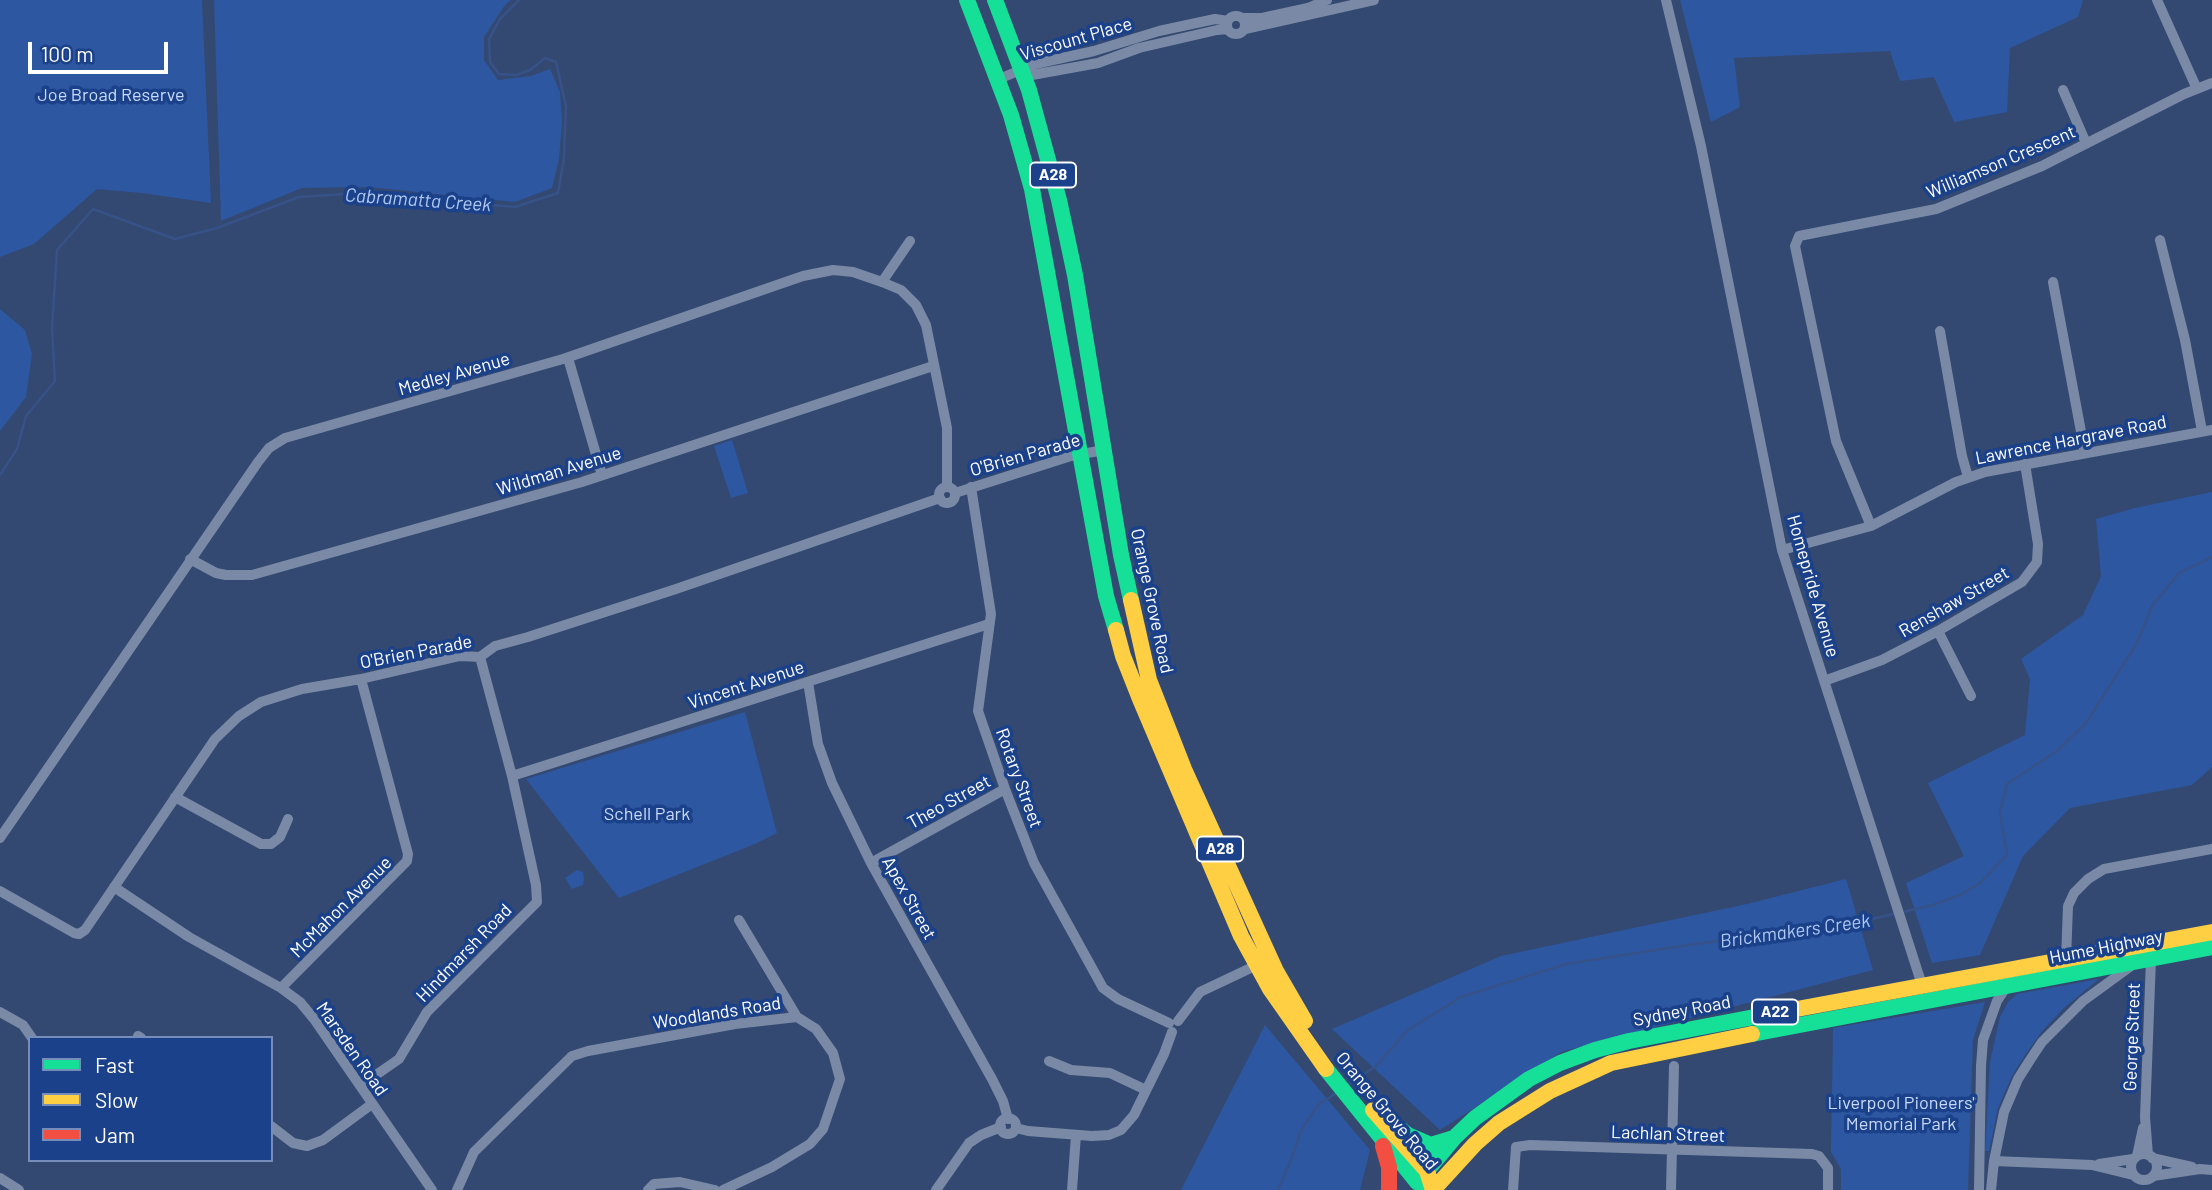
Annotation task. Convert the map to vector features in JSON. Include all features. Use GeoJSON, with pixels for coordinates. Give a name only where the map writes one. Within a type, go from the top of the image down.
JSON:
{"type":"FeatureCollection","features":[{"type":"Feature","properties":{"kind":"highway","name":"Orange Grove Road"},"geometry":{"type":"LineString","coordinates":[[967,0],[999,79],[1025,158],[1106,596],[1123,656],[1219,885],[1257,965],[1290,1019],[1353,1094],[1380,1137],[1418,1181],[1433,1190]]}},
{"type":"Feature","properties":{"kind":"highway","name":"Orange Grove Road"},"geometry":{"type":"LineString","coordinates":[[995,0],[1023,73],[1051,169],[1075,275],[1130,598],[1149,680],[1199,803],[1276,971],[1337,1075]]}},
{"type":"Feature","properties":{"kind":"highway","name":"Hume Highway"},"geometry":{"type":"LineString","coordinates":[[2040,964],[2212,932]]}},
{"type":"Feature","properties":{"kind":"highway","name":"Hume Highway"},"geometry":{"type":"LineString","coordinates":[[2007,986],[2212,947]]}},
{"type":"Feature","properties":{"kind":"highway","name":"Sydney Road"},"geometry":{"type":"LineString","coordinates":[[1433,1190],[1475,1143],[1499,1123],[1550,1091],[1601,1067],[1633,1057],[1924,993],[2040,964]]}},
{"type":"Feature","properties":{"kind":"highway","name":"Sydney Road"},"geometry":{"type":"LineString","coordinates":[[1418,1181],[1475,1118],[1530,1079],[1560,1063],[1595,1050],[1629,1041],[1924,993],[2007,986]]}},
{"type":"Feature","properties":{"kind":"highway","name":"Orange Grove Road"},"geometry":{"type":"LineString","coordinates":[[1353,1094],[1372,1109],[1418,1181]]}},
{"type":"Feature","properties":{"kind":"highway"},"geometry":{"type":"LineString","coordinates":[[1372,1109],[1424,1143],[1439,1144],[1455,1137]]}},
{"type":"Feature","properties":{"kind":"highway","name":"A28"},"geometry":{"type":"LineString","coordinates":[[1380,1137],[1389,1167],[1389,1190]]}},
{"type":"Feature","properties":{"kind":"street"},"geometry":{"type":"LineString","coordinates":[[1243,23],[1308,8],[1327,0]]}},
{"type":"Feature","properties":{"kind":"street"},"geometry":{"type":"LineString","coordinates":[[1243,23],[1241,33],[1235,34],[1228,25],[1233,17],[1243,23],[1374,0]]}},
{"type":"Feature","properties":{"kind":"street","name":"Homepride Avenue"},"geometry":{"type":"LineString","coordinates":[[1666,0],[1701,146],[1782,550],[1924,993]]}},
{"type":"Feature","properties":{"kind":"street"},"geometry":{"type":"LineString","coordinates":[[2157,0],[2197,89]]}},
{"type":"Feature","properties":{"kind":"street","name":"Viscount Place"},"geometry":{"type":"LineString","coordinates":[[999,79],[1098,63],[1139,48],[1228,25]]}},
{"type":"Feature","properties":{"kind":"street","name":"Williamson Crescent"},"geometry":{"type":"LineString","coordinates":[[1871,526],[1836,441],[1795,246],[1799,236],[1936,209],[2042,166],[2212,83]]}},
{"type":"Feature","properties":{"kind":"street"},"geometry":{"type":"LineString","coordinates":[[2063,90],[2086,143]]}},
{"type":"Feature","properties":{"kind":"street"},"geometry":{"type":"LineString","coordinates":[[2160,240],[2207,431]]}},
{"type":"Feature","properties":{"kind":"street"},"geometry":{"type":"LineString","coordinates":[[882,282],[910,241]]}},
{"type":"Feature","properties":{"kind":"street","name":"Medley Avenue"},"geometry":{"type":"LineString","coordinates":[[0,838],[258,462],[269,448],[285,438],[568,358],[821,271],[853,272],[901,290],[916,305],[926,325],[947,428],[951,490]]}},
{"type":"Feature","properties":{"kind":"street"},"geometry":{"type":"LineString","coordinates":[[2053,282],[2085,453]]}},
{"type":"Feature","properties":{"kind":"street"},"geometry":{"type":"LineString","coordinates":[[1940,331],[1968,477]]}},
{"type":"Feature","properties":{"kind":"street"},"geometry":{"type":"LineString","coordinates":[[568,358],[602,475]]}},
{"type":"Feature","properties":{"kind":"street","name":"Wildman Avenue"},"geometry":{"type":"LineString","coordinates":[[190,559],[216,573],[252,575],[602,475],[933,366]]}},
{"type":"Feature","properties":{"kind":"street","name":"Lawrence Hargrave Road"},"geometry":{"type":"LineString","coordinates":[[1782,550],[1871,526],[1968,477],[2207,431]]}},
{"type":"Feature","properties":{"kind":"street","name":"O'Brien Parade"},"geometry":{"type":"LineString","coordinates":[[0,891],[74,933],[85,930],[215,739],[250,708],[281,694],[460,656],[480,657],[495,646],[676,589],[940,498],[943,502],[951,502],[955,498],[951,490],[971,487],[1080,454],[1104,450]]}},
{"type":"Feature","properties":{"kind":"street","name":"Renshaw Street"},"geometry":{"type":"LineString","coordinates":[[1824,681],[1882,660],[2022,582],[2037,562],[2038,544],[2025,464]]}},
{"type":"Feature","properties":{"kind":"street","name":"Rotary Street"},"geometry":{"type":"LineString","coordinates":[[971,487],[991,614],[978,711],[1005,789],[1034,863],[1103,988],[1118,999],[1173,1025]]}},
{"type":"Feature","properties":{"kind":"street","name":"Vincent Avenue"},"geometry":{"type":"LineString","coordinates":[[512,776],[989,624]]}},
{"type":"Feature","properties":{"kind":"street"},"geometry":{"type":"LineString","coordinates":[[1938,631],[1971,696]]}},
{"type":"Feature","properties":{"kind":"street","name":"Hindmarsh Road"},"geometry":{"type":"LineString","coordinates":[[360,1086],[399,1059],[427,1012],[537,902],[536,885],[512,776],[480,657]]}},
{"type":"Feature","properties":{"kind":"street","name":"McMahon Avenue"},"geometry":{"type":"LineString","coordinates":[[281,988],[407,861],[408,854],[361,679]]}},
{"type":"Feature","properties":{"kind":"street","name":"Apex Street"},"geometry":{"type":"LineString","coordinates":[[808,682],[818,744],[832,783],[871,863],[992,1079],[1008,1119]]}},
{"type":"Feature","properties":{"kind":"street","name":"Theo Street"},"geometry":{"type":"LineString","coordinates":[[871,863],[1005,789]]}},
{"type":"Feature","properties":{"kind":"street"},"geometry":{"type":"LineString","coordinates":[[176,797],[261,844],[271,844],[280,837],[288,819]]}},
{"type":"Feature","properties":{"kind":"street"},"geometry":{"type":"LineString","coordinates":[[2066,959],[2068,906],[2074,893],[2088,879],[2104,869],[2212,849]]}},
{"type":"Feature","properties":{"kind":"street","name":"Marsden Road"},"geometry":{"type":"LineString","coordinates":[[114,887],[189,937],[281,988],[306,1009],[432,1190]]}},
{"type":"Feature","properties":{"kind":"street"},"geometry":{"type":"LineString","coordinates":[[739,920],[797,1017]]}},
{"type":"Feature","properties":{"kind":"street"},"geometry":{"type":"LineString","coordinates":[[1991,1190],[1999,1129],[2009,1098],[2042,1042],[2083,1001],[2144,960]]}},
{"type":"Feature","properties":{"kind":"street","name":"George Street"},"geometry":{"type":"LineString","coordinates":[[2144,960],[2145,1117],[2150,1156]]}},
{"type":"Feature","properties":{"kind":"street"},"geometry":{"type":"LineString","coordinates":[[1979,1190],[1983,1040],[1997,1001],[2007,986],[2040,964]]}},
{"type":"Feature","properties":{"kind":"street"},"geometry":{"type":"LineString","coordinates":[[1016,1128],[1103,1136],[1121,1130],[1134,1115],[1164,1054],[1173,1025],[1199,992],[1257,965]]}},
{"type":"Feature","properties":{"kind":"street"},"geometry":{"type":"LineString","coordinates":[[0,1012],[23,1025],[31,1036]]}},
{"type":"Feature","properties":{"kind":"street","name":"Woodlands Road"},"geometry":{"type":"LineString","coordinates":[[457,1190],[474,1153],[572,1056],[735,1024],[797,1017],[816,1029],[833,1053],[840,1079],[823,1129],[810,1144],[772,1167],[723,1190]]}},
{"type":"Feature","properties":{"kind":"street"},"geometry":{"type":"LineString","coordinates":[[1049,1061],[1071,1070],[1110,1073],[1146,1090]]}},
{"type":"Feature","properties":{"kind":"street"},"geometry":{"type":"LineString","coordinates":[[1671,1190],[1674,1066]]}},
{"type":"Feature","properties":{"kind":"street"},"geometry":{"type":"LineString","coordinates":[[273,1128],[293,1143],[307,1146],[323,1140],[372,1104]]}},
{"type":"Feature","properties":{"kind":"street","name":"George Street"},"geometry":{"type":"LineString","coordinates":[[2135,1158],[2145,1117]]}},
{"type":"Feature","properties":{"kind":"street"},"geometry":{"type":"LineString","coordinates":[[1002,1121],[1014,1121],[1016,1128],[1012,1133],[1003,1132],[1002,1121]]}},
{"type":"Feature","properties":{"kind":"street"},"geometry":{"type":"LineString","coordinates":[[936,1190],[970,1143],[1001,1127]]}},
{"type":"Feature","properties":{"kind":"street"},"geometry":{"type":"LineString","coordinates":[[1072,1190],[1076,1135]]}},
{"type":"Feature","properties":{"kind":"street","name":"Lachlan Street"},"geometry":{"type":"LineString","coordinates":[[1513,1190],[1516,1147],[1530,1145],[1805,1153],[1819,1156],[1828,1168],[1828,1190]]}},
{"type":"Feature","properties":{"kind":"street"},"geometry":{"type":"LineString","coordinates":[[1994,1161],[2092,1165],[2150,1156],[2212,1170]]}},
{"type":"Feature","properties":{"kind":"street"},"geometry":{"type":"LineString","coordinates":[[2147,1190],[2156,1164],[2150,1156]]}},
{"type":"Feature","properties":{"kind":"street"},"geometry":{"type":"LineString","coordinates":[[2135,1158],[2131,1167],[2137,1190]]}},
{"type":"Feature","properties":{"kind":"street"},"geometry":{"type":"LineString","coordinates":[[2092,1165],[2135,1176],[2151,1177],[2200,1169]]}},
{"type":"Feature","properties":{"kind":"street"},"geometry":{"type":"LineString","coordinates":[[0,1178],[19,1190]]}},
{"type":"Feature","properties":{"kind":"street"},"geometry":{"type":"LineString","coordinates":[[648,1190],[654,1184],[680,1182],[715,1190]]}},
{"type":"Feature","properties":{"kind":"green space","name":"Joe Broad Reserve"},"geometry":{"type":"Polygon","coordinates":[[[0,0],[202,0],[211,203],[97,189],[34,244],[0,257],[0,0]]]}},
{"type":"Feature","properties":{"kind":"green space"},"geometry":{"type":"Polygon","coordinates":[[[214,0],[511,0],[484,37],[484,60],[498,80],[531,76],[550,69],[560,92],[562,122],[559,159],[552,188],[515,202],[368,187],[302,188],[221,221],[214,0]]]}},
{"type":"Feature","properties":{"kind":"green space"},"geometry":{"type":"Polygon","coordinates":[[[1680,0],[2083,0],[2078,17],[2010,48],[2007,112],[1954,122],[1934,77],[1900,81],[1890,51],[1734,58],[1740,107],[1711,122],[1680,0]]]}},
{"type":"Feature","properties":{"kind":"green space"},"geometry":{"type":"Polygon","coordinates":[[[0,309],[25,330],[32,354],[26,397],[0,431],[0,309]]]}},
{"type":"Feature","properties":{"kind":"green space"},"geometry":{"type":"Polygon","coordinates":[[[732,440],[748,493],[731,498],[714,446],[732,440]]]}},
{"type":"Feature","properties":{"kind":"green space"},"geometry":{"type":"Polygon","coordinates":[[[2212,492],[2212,767],[2192,785],[2070,808],[2023,856],[1980,955],[1932,963],[1906,883],[1964,856],[1928,783],[2025,735],[2030,679],[2021,659],[2083,615],[2101,576],[2096,519],[2212,492]]]}},
{"type":"Feature","properties":{"kind":"green space","name":"Schell Park"},"geometry":{"type":"Polygon","coordinates":[[[745,712],[777,833],[619,898],[526,779],[745,712]]]}},
{"type":"Feature","properties":{"kind":"green space"},"geometry":{"type":"Polygon","coordinates":[[[577,870],[583,872],[583,885],[572,889],[565,878],[577,870]]]}},
{"type":"Feature","properties":{"kind":"green space"},"geometry":{"type":"Polygon","coordinates":[[[1846,879],[1873,970],[1561,1052],[1440,1130],[1332,1029],[1501,956],[1747,904],[1846,879]]]}},
{"type":"Feature","properties":{"kind":"green space"},"geometry":{"type":"Polygon","coordinates":[[[2099,979],[2065,1007],[2042,1031],[2025,1055],[1998,1108],[1989,1151],[1985,1151],[1990,1062],[2000,1017],[2008,1002],[2017,994],[2099,979]]]}},
{"type":"Feature","properties":{"kind":"green space","name":"Liverpool Pioneers' Memorial Park"},"geometry":{"type":"Polygon","coordinates":[[[1985,1002],[1973,1040],[1968,1190],[1841,1190],[1841,1169],[1831,1152],[1833,1028],[1985,1002]]]}},
{"type":"Feature","properties":{"kind":"green space"},"geometry":{"type":"Polygon","coordinates":[[[1265,1025],[1370,1150],[1360,1190],[1181,1190],[1265,1025]]]}},
{"type":"Feature","properties":{"kind":"waterway","name":"Cabramatta Creek"},"geometry":{"type":"LineString","coordinates":[[0,475],[17,449],[26,416],[55,381],[52,328],[57,250],[93,209],[175,239],[217,228],[299,197],[361,193],[515,207],[558,193],[564,158],[566,106],[556,62],[545,58],[530,70],[516,75],[499,74],[490,62],[489,39],[500,19],[519,0]]}},
{"type":"Feature","properties":{"kind":"waterway","name":"Brickmakers Creek"},"geometry":{"type":"LineString","coordinates":[[1903,912],[1960,895],[1980,883],[2007,855],[2000,812],[2007,784],[2057,751],[2086,723],[2137,643],[2152,606],[2179,573],[2212,557]]}},
{"type":"Feature","properties":{"kind":"waterway","name":"Brickmakers Creek"},"geometry":{"type":"LineString","coordinates":[[1349,1084],[1376,1066],[1408,1030],[1461,997],[1566,964],[1695,944],[1843,926],[1897,913]]}},
{"type":"Feature","properties":{"kind":"waterway","name":"Brickmakers Creek"},"geometry":{"type":"LineString","coordinates":[[1278,1190],[1301,1130],[1319,1104],[1335,1094]]}},
{"type":"Feature","properties":{"kind":"traffic: fast"},"geometry":{"type":"LineString","coordinates":[[967,0],[1011,115],[1032,189],[1106,596],[1116,630]]}},
{"type":"Feature","properties":{"kind":"traffic: fast"},"geometry":{"type":"LineString","coordinates":[[995,0],[1029,90],[1059,200],[1075,275],[1121,555],[1131,600]]}},
{"type":"Feature","properties":{"kind":"traffic: fast"},"geometry":{"type":"LineString","coordinates":[[1752,1034],[2212,947]]}},
{"type":"Feature","properties":{"kind":"traffic: fast"},"geometry":{"type":"LineString","coordinates":[[1420,1179],[1455,1137],[1475,1118],[1529,1079],[1560,1063],[1629,1041],[1770,1014]]}},
{"type":"Feature","properties":{"kind":"traffic: fast"},"geometry":{"type":"LineString","coordinates":[[1326,1069],[1417,1182],[1433,1190]]}},
{"type":"Feature","properties":{"kind":"traffic: fast"},"geometry":{"type":"LineString","coordinates":[[1395,1125],[1408,1135],[1431,1145],[1454,1138]]}},
{"type":"Feature","properties":{"kind":"traffic: slow"},"geometry":{"type":"LineString","coordinates":[[1131,600],[1149,680],[1184,769],[1276,971],[1305,1021]]}},
{"type":"Feature","properties":{"kind":"traffic: slow"},"geometry":{"type":"LineString","coordinates":[[1116,630],[1140,699],[1241,936],[1270,989],[1326,1069]]}},
{"type":"Feature","properties":{"kind":"traffic: slow"},"geometry":{"type":"LineString","coordinates":[[1770,1014],[2212,932]]}},
{"type":"Feature","properties":{"kind":"traffic: slow"},"geometry":{"type":"LineString","coordinates":[[1433,1190],[1475,1144],[1499,1123],[1550,1091],[1611,1063],[1752,1034]]}},
{"type":"Feature","properties":{"kind":"traffic: slow"},"geometry":{"type":"LineString","coordinates":[[1373,1110],[1427,1171],[1433,1190]]}},
{"type":"Feature","properties":{"kind":"traffic: jam"},"geometry":{"type":"LineString","coordinates":[[1383,1146],[1389,1167],[1389,1190]]}}]}
